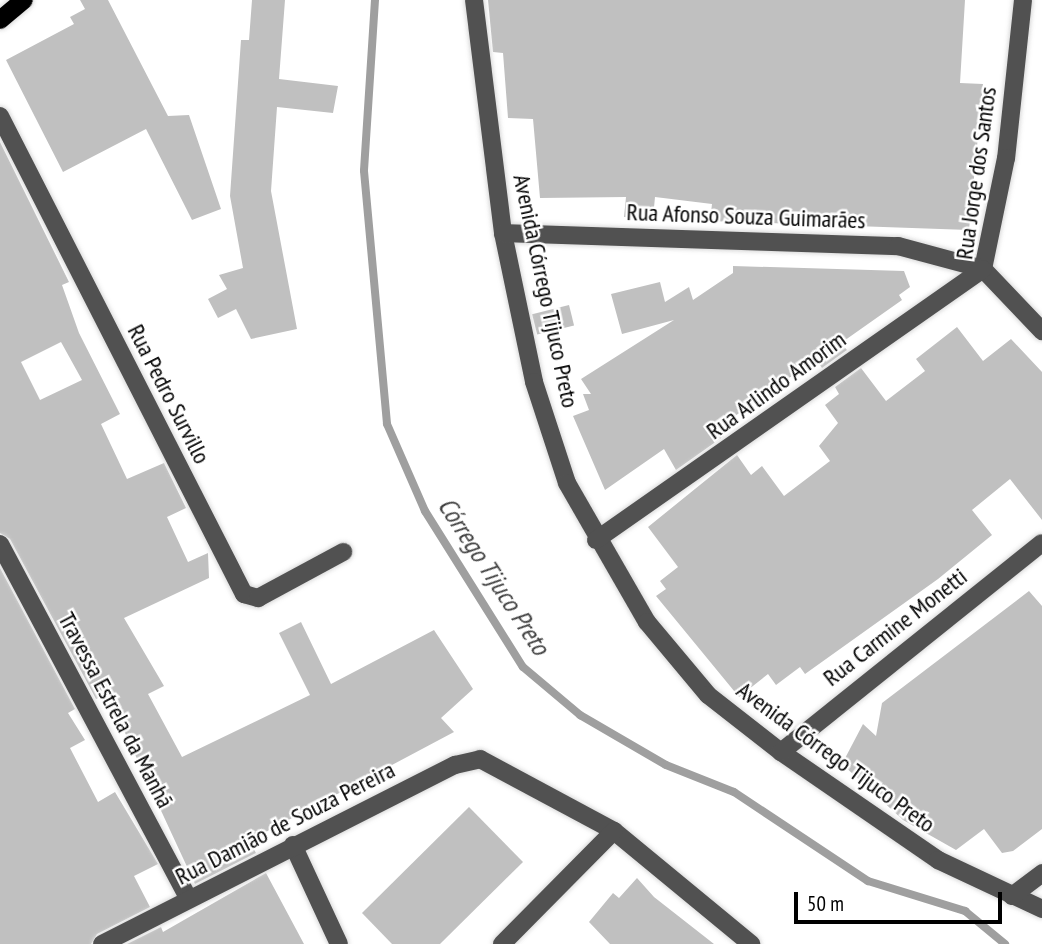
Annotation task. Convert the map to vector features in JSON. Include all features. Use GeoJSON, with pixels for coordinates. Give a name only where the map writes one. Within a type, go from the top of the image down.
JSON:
{"type":"FeatureCollection","features":[{"type":"Feature","properties":{"kind":"main road"},"geometry":{"type":"LineString","coordinates":[[0,20],[24,0]]}},
{"type":"Feature","properties":{"kind":"street","name":"Avenida Córrego Tijuco Preto"},"geometry":{"type":"LineString","coordinates":[[474,0],[503,233],[534,382],[567,483],[596,540],[647,622],[708,695],[781,752],[938,860],[1042,909]]}},
{"type":"Feature","properties":{"kind":"street","name":"Rua Jorge dos Santos"},"geometry":{"type":"LineString","coordinates":[[1023,0],[1006,158],[983,269],[1042,331]]}},
{"type":"Feature","properties":{"kind":"street","name":"Rua Pedro Survillo"},"geometry":{"type":"LineString","coordinates":[[0,116],[244,594],[258,598],[343,552]]}},
{"type":"Feature","properties":{"kind":"street","name":"Rua Afonso Souza Guimarães"},"geometry":{"type":"LineString","coordinates":[[503,233],[898,246],[983,269]]}},
{"type":"Feature","properties":{"kind":"street","name":"Rua Arlindo Amorim"},"geometry":{"type":"LineString","coordinates":[[596,540],[983,269]]}},
{"type":"Feature","properties":{"kind":"street","name":"Rua Carmine Monetti"},"geometry":{"type":"LineString","coordinates":[[781,752],[1042,543]]}},
{"type":"Feature","properties":{"kind":"street","name":"Travessa Estrela da Manhã"},"geometry":{"type":"LineString","coordinates":[[0,544],[189,899]]}},
{"type":"Feature","properties":{"kind":"street","name":"Rua Damião de Souza Pereira"},"geometry":{"type":"LineString","coordinates":[[102,944],[293,845],[468,760],[495,762],[614,831]]}},
{"type":"Feature","properties":{"kind":"street"},"geometry":{"type":"LineString","coordinates":[[502,944],[614,831],[751,944]]}},
{"type":"Feature","properties":{"kind":"street"},"geometry":{"type":"LineString","coordinates":[[293,845],[340,944]]}},
{"type":"Feature","properties":{"kind":"street"},"geometry":{"type":"LineString","coordinates":[[1012,896],[1042,873]]}},
{"type":"Feature","properties":{"kind":"building"},"geometry":{"type":"Polygon","coordinates":[[[80,0],[108,0],[168,116],[189,115],[221,209],[192,220],[146,129],[63,172],[6,60],[74,24],[70,17],[85,9],[80,0]]]}},
{"type":"Feature","properties":{"kind":"building"},"geometry":{"type":"Polygon","coordinates":[[[252,0],[285,0],[279,79],[338,86],[333,113],[277,107],[271,191],[297,329],[251,339],[236,309],[218,318],[208,299],[227,289],[219,275],[243,268],[230,196],[241,40],[249,40],[252,0]]]}},
{"type":"Feature","properties":{"kind":"building"},"geometry":{"type":"Polygon","coordinates":[[[488,0],[965,0],[960,83],[983,84],[969,230],[710,221],[712,204],[655,197],[653,218],[624,217],[626,197],[540,198],[533,119],[508,118],[503,53],[493,52],[488,0]]]}},
{"type":"Feature","properties":{"kind":"building"},"geometry":{"type":"Polygon","coordinates":[[[0,142],[69,282],[62,285],[79,333],[120,414],[101,424],[127,479],[164,463],[186,508],[167,517],[188,562],[208,553],[209,578],[124,618],[164,686],[148,694],[182,757],[310,695],[279,633],[301,622],[331,684],[434,630],[473,689],[441,718],[454,732],[249,841],[256,853],[195,884],[107,694],[96,699],[10,539],[0,533],[0,142]],[[61,342],[21,362],[40,400],[82,380],[61,342]]]}},
{"type":"Feature","properties":{"kind":"building"},"geometry":{"type":"Polygon","coordinates":[[[733,266],[904,271],[910,287],[899,295],[902,300],[841,343],[847,350],[822,368],[816,359],[718,428],[724,436],[676,470],[664,449],[605,490],[573,416],[589,410],[583,394],[591,394],[581,379],[674,320],[622,334],[611,294],[660,282],[665,302],[689,287],[693,300],[733,273],[733,266]]]}},
{"type":"Feature","properties":{"kind":"building"},"geometry":{"type":"Polygon","coordinates":[[[569,305],[574,325],[537,335],[532,314],[569,305]]]}},
{"type":"Feature","properties":{"kind":"building"},"geometry":{"type":"Polygon","coordinates":[[[957,327],[983,361],[1011,339],[1042,372],[1042,520],[1010,479],[972,510],[992,535],[938,579],[805,674],[800,667],[776,685],[768,674],[739,697],[656,596],[666,589],[660,581],[678,567],[648,527],[737,455],[751,475],[762,466],[784,496],[830,461],[819,446],[838,423],[825,405],[839,394],[835,387],[861,368],[886,401],[925,371],[916,359],[957,327]]]}},
{"type":"Feature","properties":{"kind":"building"},"geometry":{"type":"Polygon","coordinates":[[[0,568],[75,709],[68,713],[85,740],[70,748],[98,802],[115,792],[158,864],[134,876],[150,907],[97,934],[91,944],[0,944],[0,568]]]}},
{"type":"Feature","properties":{"kind":"building"},"geometry":{"type":"Polygon","coordinates":[[[1029,591],[1042,606],[1042,829],[1013,851],[1002,853],[984,829],[956,850],[903,820],[842,764],[863,724],[876,736],[882,703],[1029,591]]]}},
{"type":"Feature","properties":{"kind":"building"},"geometry":{"type":"Polygon","coordinates":[[[469,807],[523,862],[440,944],[392,944],[362,913],[469,807]]]}},
{"type":"Feature","properties":{"kind":"building"},"geometry":{"type":"Polygon","coordinates":[[[266,873],[304,944],[127,944],[161,927],[163,932],[266,873]]]}},
{"type":"Feature","properties":{"kind":"building"},"geometry":{"type":"Polygon","coordinates":[[[637,878],[654,897],[714,944],[610,944],[589,922],[613,893],[619,898],[637,878]]]}},
{"type":"Feature","properties":{"kind":"waterway","name":"Córrego Tijuco Preto"},"geometry":{"type":"LineString","coordinates":[[375,0],[364,171],[387,424],[425,511],[523,667],[580,715],[666,765],[734,792],[868,881],[965,911],[1005,944]]}}]}
